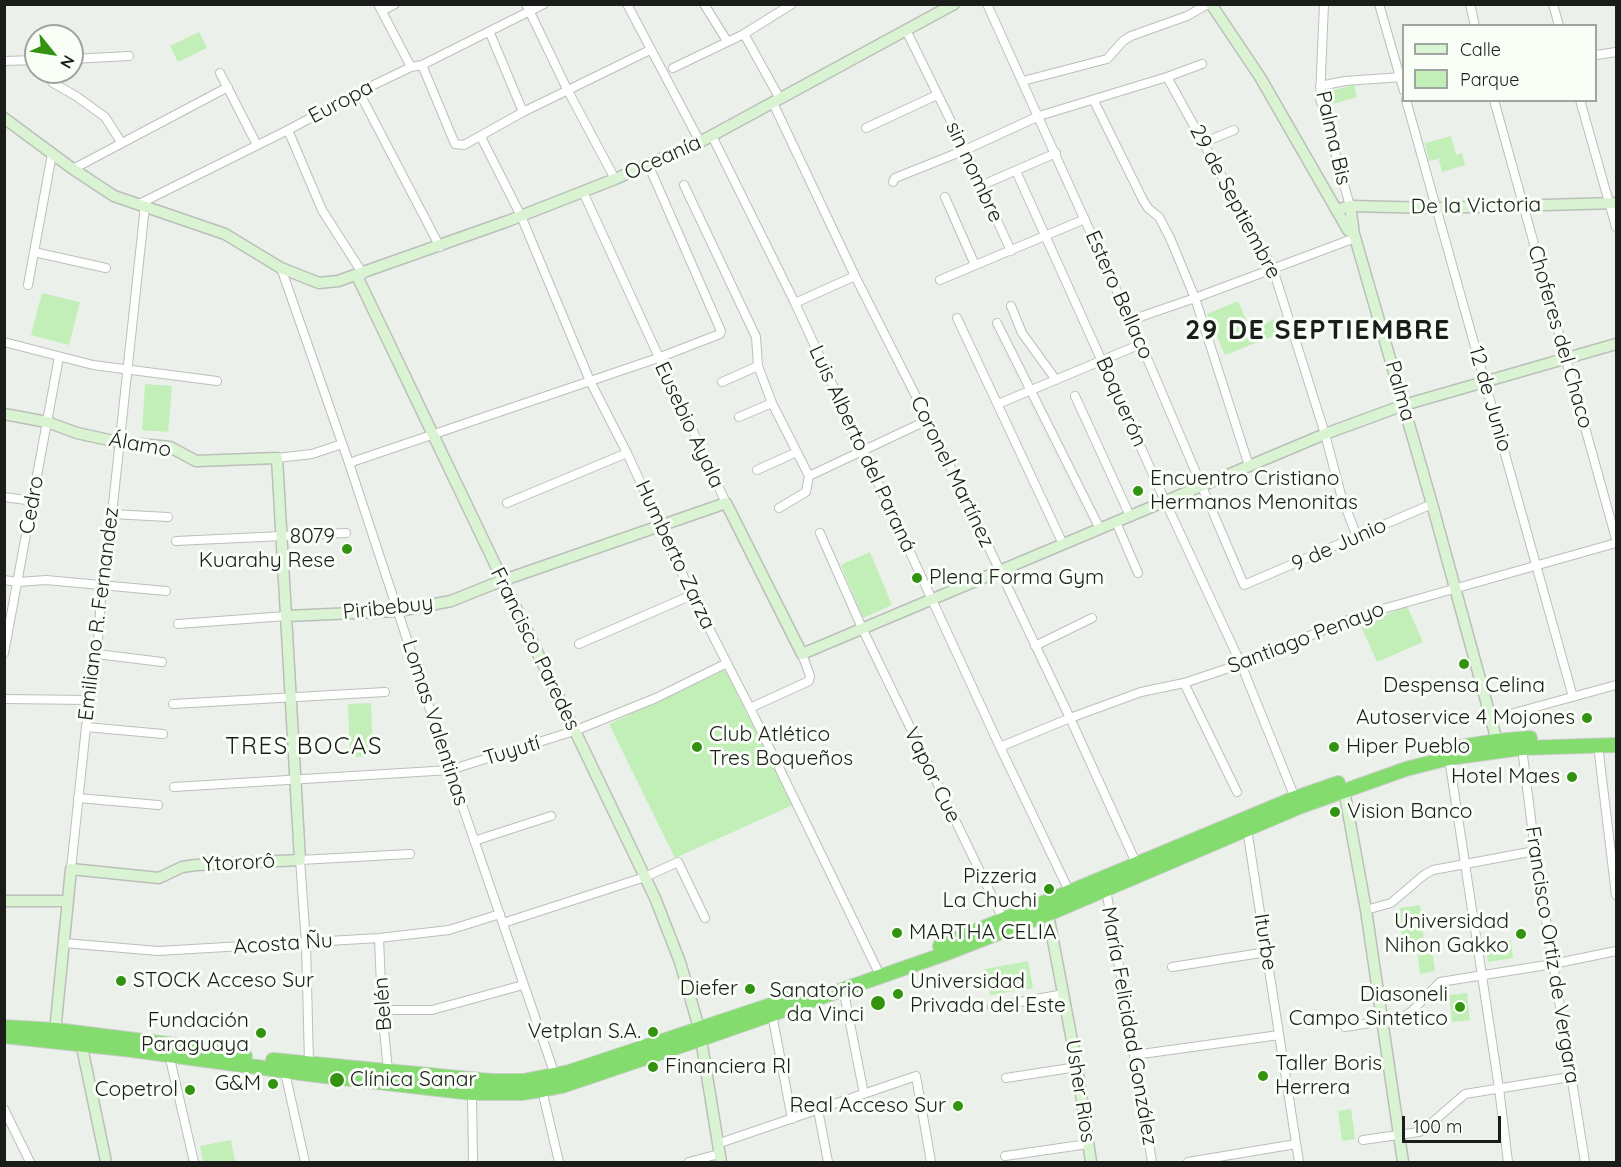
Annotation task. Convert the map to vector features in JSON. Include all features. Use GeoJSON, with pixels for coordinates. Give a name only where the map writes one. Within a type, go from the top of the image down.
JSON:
{"type":"FeatureCollection","features":[{"type":"Feature","properties":{"kind":"highway"},"geometry":{"type":"LineString","coordinates":[[4,1036],[309,1068],[388,1070],[491,1081],[523,1081],[555,1075],[772,1014],[939,956],[1048,914],[1344,786],[1424,754],[1497,741],[1617,736]]}},
{"type":"Feature","properties":{"kind":"highway"},"geometry":{"type":"LineString","coordinates":[[4,1027],[56,1030],[191,1047],[472,1093],[521,1093],[542,1090],[562,1086],[1004,921],[1295,798],[1449,758],[1522,748],[1617,745]]}},
{"type":"Feature","properties":{"kind":"highway"},"geometry":{"type":"LineString","coordinates":[[4,1018],[202,1040],[258,1058]]}},
{"type":"Feature","properties":{"kind":"highway"},"geometry":{"type":"LineString","coordinates":[[4,1044],[286,1077],[309,1068]]}},
{"type":"Feature","properties":{"kind":"street"},"geometry":{"type":"LineString","coordinates":[[395,4],[380,8],[411,67]]}},
{"type":"Feature","properties":{"kind":"street","name":"Europa"},"geometry":{"type":"LineString","coordinates":[[142,205],[359,92],[490,33],[528,8],[544,4]]}},
{"type":"Feature","properties":{"kind":"street"},"geometry":{"type":"LineString","coordinates":[[627,4],[700,142]]}},
{"type":"Feature","properties":{"kind":"street"},"geometry":{"type":"LineString","coordinates":[[704,4],[727,41]]}},
{"type":"Feature","properties":{"kind":"street"},"geometry":{"type":"LineString","coordinates":[[673,68],[744,34],[792,4]]}},
{"type":"Feature","properties":{"kind":"street","name":"Oceanía"},"geometry":{"type":"LineString","coordinates":[[4,118],[114,196],[225,234],[281,268],[319,283],[338,281],[440,247],[584,192],[700,142],[906,30],[938,8],[954,4]]}},
{"type":"Feature","properties":{"kind":"street","name":"Estero Bellaco"},"geometry":{"type":"LineString","coordinates":[[987,4],[1131,320],[1246,586]]}},
{"type":"Feature","properties":{"kind":"street"},"geometry":{"type":"LineString","coordinates":[[1023,81],[1107,59],[1123,41],[1131,36],[1187,16],[1210,4]]}},
{"type":"Feature","properties":{"kind":"street","name":"Palma"},"geometry":{"type":"LineString","coordinates":[[1210,4],[1260,77],[1336,210],[1348,230],[1355,236],[1497,741]]}},
{"type":"Feature","properties":{"kind":"street","name":"Palma Bis"},"geometry":{"type":"LineString","coordinates":[[1324,4],[1320,98],[1350,206],[1355,236]]}},
{"type":"Feature","properties":{"kind":"street"},"geometry":{"type":"LineString","coordinates":[[1320,86],[1345,81],[1402,77],[1379,4]]}},
{"type":"Feature","properties":{"kind":"street"},"geometry":{"type":"LineString","coordinates":[[1470,4],[1475,24]]}},
{"type":"Feature","properties":{"kind":"street"},"geometry":{"type":"LineString","coordinates":[[1553,4],[1558,24]]}},
{"type":"Feature","properties":{"kind":"street"},"geometry":{"type":"LineString","coordinates":[[528,8],[567,90],[615,179]]}},
{"type":"Feature","properties":{"kind":"street","name":"sin nombre"},"geometry":{"type":"LineString","coordinates":[[906,30],[1011,250]]}},
{"type":"Feature","properties":{"kind":"street"},"geometry":{"type":"LineString","coordinates":[[490,33],[523,112]]}},
{"type":"Feature","properties":{"kind":"street","name":"Coronel Martínez"},"geometry":{"type":"LineString","coordinates":[[744,34],[855,276],[928,420],[1070,718],[1137,865]]}},
{"type":"Feature","properties":{"kind":"street"},"geometry":{"type":"LineString","coordinates":[[422,65],[455,144],[464,145],[523,112],[650,50]]}},
{"type":"Feature","properties":{"kind":"street"},"geometry":{"type":"LineString","coordinates":[[1597,55],[1617,52]]}},
{"type":"Feature","properties":{"kind":"street"},"geometry":{"type":"LineString","coordinates":[[84,59],[129,57]]}},
{"type":"Feature","properties":{"kind":"street"},"geometry":{"type":"LineString","coordinates":[[4,61],[24,60]]}},
{"type":"Feature","properties":{"kind":"street"},"geometry":{"type":"LineString","coordinates":[[893,182],[895,178],[965,150],[1039,116],[1202,64]]}},
{"type":"Feature","properties":{"kind":"street"},"geometry":{"type":"LineString","coordinates":[[220,74],[257,146]]}},
{"type":"Feature","properties":{"kind":"street","name":"29 de Septiembre"},"geometry":{"type":"LineString","coordinates":[[1167,77],[1205,142],[1273,269],[1325,434],[1341,495],[1357,537]]}},
{"type":"Feature","properties":{"kind":"street"},"geometry":{"type":"LineString","coordinates":[[55,84],[105,117],[121,142]]}},
{"type":"Feature","properties":{"kind":"street"},"geometry":{"type":"LineString","coordinates":[[73,168],[228,87]]}},
{"type":"Feature","properties":{"kind":"street"},"geometry":{"type":"LineString","coordinates":[[359,92],[440,247]]}},
{"type":"Feature","properties":{"kind":"street"},"geometry":{"type":"LineString","coordinates":[[866,128],[937,95]]}},
{"type":"Feature","properties":{"kind":"street"},"geometry":{"type":"LineString","coordinates":[[1094,100],[1143,200],[1148,208],[1159,217],[1170,238],[1195,298],[1249,466]]}},
{"type":"Feature","properties":{"kind":"street","name":"12 de Junio"},"geometry":{"type":"LineString","coordinates":[[1407,102],[1573,697]]}},
{"type":"Feature","properties":{"kind":"street","name":"Choferes del Chaco"},"geometry":{"type":"LineString","coordinates":[[1495,102],[1617,541]]}},
{"type":"Feature","properties":{"kind":"street"},"geometry":{"type":"LineString","coordinates":[[1581,102],[1613,203],[1617,227]]}},
{"type":"Feature","properties":{"kind":"street"},"geometry":{"type":"LineString","coordinates":[[288,130],[322,210],[360,274]]}},
{"type":"Feature","properties":{"kind":"street"},"geometry":{"type":"LineString","coordinates":[[1205,142],[1234,130]]}},
{"type":"Feature","properties":{"kind":"street","name":"Luis Alberto del Paraná"},"geometry":{"type":"LineString","coordinates":[[712,136],[795,303],[1070,893]]}},
{"type":"Feature","properties":{"kind":"street","name":"Humberto Zarza"},"geometry":{"type":"LineString","coordinates":[[481,137],[521,216],[590,381],[627,453],[692,595],[750,708],[877,969]]}},
{"type":"Feature","properties":{"kind":"street"},"geometry":{"type":"LineString","coordinates":[[980,186],[1056,153]]}},
{"type":"Feature","properties":{"kind":"street"},"geometry":{"type":"LineString","coordinates":[[28,285],[52,154]]}},
{"type":"Feature","properties":{"kind":"street"},"geometry":{"type":"LineString","coordinates":[[349,463],[658,358],[718,335],[721,331],[648,164]]}},
{"type":"Feature","properties":{"kind":"street","name":"Boquerón"},"geometry":{"type":"LineString","coordinates":[[1016,171],[1241,664],[1295,798]]}},
{"type":"Feature","properties":{"kind":"street"},"geometry":{"type":"LineString","coordinates":[[684,185],[756,337],[758,366],[772,403],[809,476],[806,492],[779,508]]}},
{"type":"Feature","properties":{"kind":"street","name":"Eusebio Ayala"},"geometry":{"type":"LineString","coordinates":[[584,192],[726,503],[802,654]]}},
{"type":"Feature","properties":{"kind":"street"},"geometry":{"type":"LineString","coordinates":[[945,197],[975,265]]}},
{"type":"Feature","properties":{"kind":"street","name":"De la Victoria"},"geometry":{"type":"LineString","coordinates":[[1336,210],[1350,206],[1436,208],[1613,203]]}},
{"type":"Feature","properties":{"kind":"street","name":"Emiliano R. Fernandez"},"geometry":{"type":"LineString","coordinates":[[56,1022],[78,798],[112,514],[142,205]]}},
{"type":"Feature","properties":{"kind":"street"},"geometry":{"type":"LineString","coordinates":[[940,280],[1085,219]]}},
{"type":"Feature","properties":{"kind":"street"},"geometry":{"type":"LineString","coordinates":[[1131,320],[1273,269],[1355,236]]}},
{"type":"Feature","properties":{"kind":"street"},"geometry":{"type":"LineString","coordinates":[[34,252],[106,268]]}},
{"type":"Feature","properties":{"kind":"street","name":"Lomas Valentinas"},"geometry":{"type":"LineString","coordinates":[[281,268],[555,1075]]}},
{"type":"Feature","properties":{"kind":"street","name":"Francisco Paredes"},"geometry":{"type":"LineString","coordinates":[[360,274],[432,435],[668,929],[680,962],[700,1034],[719,1154]]}},
{"type":"Feature","properties":{"kind":"street"},"geometry":{"type":"LineString","coordinates":[[795,303],[855,276]]}},
{"type":"Feature","properties":{"kind":"street"},"geometry":{"type":"LineString","coordinates":[[1011,306],[1022,333],[1056,380]]}},
{"type":"Feature","properties":{"kind":"street"},"geometry":{"type":"LineString","coordinates":[[957,318],[1064,544]]}},
{"type":"Feature","properties":{"kind":"street"},"geometry":{"type":"LineString","coordinates":[[998,323],[1100,529]]}},
{"type":"Feature","properties":{"kind":"street"},"geometry":{"type":"LineString","coordinates":[[4,342],[93,365],[217,381]]}},
{"type":"Feature","properties":{"kind":"street"},"geometry":{"type":"LineString","coordinates":[[998,404],[1141,344]]}},
{"type":"Feature","properties":{"kind":"street"},"geometry":{"type":"LineString","coordinates":[[750,708],[809,681],[810,676],[802,654],[862,628],[1325,434],[1404,405],[1617,344]]}},
{"type":"Feature","properties":{"kind":"street","name":"Cedro"},"geometry":{"type":"LineString","coordinates":[[4,653],[59,357]]}},
{"type":"Feature","properties":{"kind":"street"},"geometry":{"type":"LineString","coordinates":[[722,382],[758,366]]}},
{"type":"Feature","properties":{"kind":"street"},"geometry":{"type":"LineString","coordinates":[[1075,396],[1130,516]]}},
{"type":"Feature","properties":{"kind":"street"},"geometry":{"type":"LineString","coordinates":[[739,417],[772,403]]}},
{"type":"Feature","properties":{"kind":"street","name":"Álamo"},"geometry":{"type":"LineString","coordinates":[[4,414],[47,422],[77,433],[118,442],[170,447],[196,461],[277,458]]}},
{"type":"Feature","properties":{"kind":"street"},"geometry":{"type":"LineString","coordinates":[[809,476],[928,420]]}},
{"type":"Feature","properties":{"kind":"street"},"geometry":{"type":"LineString","coordinates":[[309,1068],[306,942],[277,458],[312,454],[342,444]]}},
{"type":"Feature","properties":{"kind":"street"},"geometry":{"type":"LineString","coordinates":[[757,470],[797,452]]}},
{"type":"Feature","properties":{"kind":"street"},"geometry":{"type":"LineString","coordinates":[[507,503],[627,453]]}},
{"type":"Feature","properties":{"kind":"street"},"geometry":{"type":"LineString","coordinates":[[4,497],[34,501]]}},
{"type":"Feature","properties":{"kind":"street","name":"Piribebuy"},"geometry":{"type":"LineString","coordinates":[[178,624],[399,611],[451,601],[501,581],[726,503]]}},
{"type":"Feature","properties":{"kind":"street","name":"9 de Junio"},"geometry":{"type":"LineString","coordinates":[[1246,586],[1432,504]]}},
{"type":"Feature","properties":{"kind":"street"},"geometry":{"type":"LineString","coordinates":[[112,514],[168,517]]}},
{"type":"Feature","properties":{"kind":"street"},"geometry":{"type":"LineString","coordinates":[[1116,522],[1138,573]]}},
{"type":"Feature","properties":{"kind":"street"},"geometry":{"type":"LineString","coordinates":[[176,541],[346,533]]}},
{"type":"Feature","properties":{"kind":"street","name":"Vapor Cue"},"geometry":{"type":"LineString","coordinates":[[820,533],[862,628],[1004,921]]}},
{"type":"Feature","properties":{"kind":"street","name":"Santiago Penayo"},"geometry":{"type":"LineString","coordinates":[[1000,747],[1141,692],[1184,683],[1241,664],[1358,616],[1617,541]]}},
{"type":"Feature","properties":{"kind":"street"},"geometry":{"type":"LineString","coordinates":[[4,580],[18,582],[46,580],[166,591]]}},
{"type":"Feature","properties":{"kind":"street"},"geometry":{"type":"LineString","coordinates":[[579,644],[692,595]]}},
{"type":"Feature","properties":{"kind":"street"},"geometry":{"type":"LineString","coordinates":[[1035,646],[1092,618]]}},
{"type":"Feature","properties":{"kind":"street"},"geometry":{"type":"LineString","coordinates":[[97,654],[162,662]]}},
{"type":"Feature","properties":{"kind":"street","name":"Tuyutí"},"geometry":{"type":"LineString","coordinates":[[174,787],[450,770],[574,731],[656,698],[727,663]]}},
{"type":"Feature","properties":{"kind":"street"},"geometry":{"type":"LineString","coordinates":[[1184,683],[1237,792]]}},
{"type":"Feature","properties":{"kind":"street"},"geometry":{"type":"LineString","coordinates":[[1492,719],[1617,685]]}},
{"type":"Feature","properties":{"kind":"street"},"geometry":{"type":"LineString","coordinates":[[173,704],[385,692]]}},
{"type":"Feature","properties":{"kind":"street"},"geometry":{"type":"LineString","coordinates":[[4,699],[90,700]]}},
{"type":"Feature","properties":{"kind":"street"},"geometry":{"type":"LineString","coordinates":[[86,727],[163,734]]}},
{"type":"Feature","properties":{"kind":"street"},"geometry":{"type":"LineString","coordinates":[[1598,745],[1612,838],[1617,895]]}},
{"type":"Feature","properties":{"kind":"street","name":"Francisco Ortiz de Vergara"},"geometry":{"type":"LineString","coordinates":[[1522,748],[1535,851],[1585,1162]]}},
{"type":"Feature","properties":{"kind":"street"},"geometry":{"type":"LineString","coordinates":[[1449,758],[1508,1162]]}},
{"type":"Feature","properties":{"kind":"street"},"geometry":{"type":"LineString","coordinates":[[1344,786],[1366,910],[1402,1162]]}},
{"type":"Feature","properties":{"kind":"street"},"geometry":{"type":"LineString","coordinates":[[78,798],[158,805]]}},
{"type":"Feature","properties":{"kind":"street"},"geometry":{"type":"LineString","coordinates":[[474,841],[551,816]]}},
{"type":"Feature","properties":{"kind":"street","name":"Iturbe"},"geometry":{"type":"LineString","coordinates":[[1247,829],[1299,1162]]}},
{"type":"Feature","properties":{"kind":"street"},"geometry":{"type":"LineString","coordinates":[[1366,910],[1390,903],[1433,870],[1535,851]]}},
{"type":"Feature","properties":{"kind":"street","name":"Ytororô"},"geometry":{"type":"LineString","coordinates":[[71,869],[159,878],[183,867],[195,865],[410,854]]}},
{"type":"Feature","properties":{"kind":"street"},"geometry":{"type":"LineString","coordinates":[[503,923],[645,877],[678,862],[705,918]]}},
{"type":"Feature","properties":{"kind":"street","name":"María Felicidad González"},"geometry":{"type":"LineString","coordinates":[[1106,889],[1152,1162]]}},
{"type":"Feature","properties":{"kind":"street"},"geometry":{"type":"LineString","coordinates":[[4,901],[68,901]]}},
{"type":"Feature","properties":{"kind":"street","name":"Usher Rios"},"geometry":{"type":"LineString","coordinates":[[1048,914],[1077,1067],[1091,1162]]}},
{"type":"Feature","properties":{"kind":"street","name":"Acosta Ñu"},"geometry":{"type":"LineString","coordinates":[[64,943],[158,951],[379,938],[449,930],[500,915]]}},
{"type":"Feature","properties":{"kind":"street","name":"Belén"},"geometry":{"type":"LineString","coordinates":[[379,938],[382,1010],[388,1070]]}},
{"type":"Feature","properties":{"kind":"street"},"geometry":{"type":"LineString","coordinates":[[1345,1027],[1401,1018],[1411,1012],[1440,982],[1617,951]]}},
{"type":"Feature","properties":{"kind":"street"},"geometry":{"type":"LineString","coordinates":[[1172,967],[1267,952]]}},
{"type":"Feature","properties":{"kind":"street"},"geometry":{"type":"LineString","coordinates":[[382,1010],[432,1010],[523,985]]}},
{"type":"Feature","properties":{"kind":"street"},"geometry":{"type":"LineString","coordinates":[[843,988],[864,1094]]}},
{"type":"Feature","properties":{"kind":"street"},"geometry":{"type":"LineString","coordinates":[[992,1007],[1064,994]]}},
{"type":"Feature","properties":{"kind":"street"},"geometry":{"type":"LineString","coordinates":[[772,1014],[792,1119]]}},
{"type":"Feature","properties":{"kind":"street"},"geometry":{"type":"LineString","coordinates":[[1134,1055],[1279,1035]]}},
{"type":"Feature","properties":{"kind":"street"},"geometry":{"type":"LineString","coordinates":[[83,1052],[106,1162]]}},
{"type":"Feature","properties":{"kind":"street"},"geometry":{"type":"LineString","coordinates":[[171,1063],[194,1162]]}},
{"type":"Feature","properties":{"kind":"street"},"geometry":{"type":"LineString","coordinates":[[1006,1078],[1077,1067]]}},
{"type":"Feature","properties":{"kind":"street"},"geometry":{"type":"LineString","coordinates":[[689,1162],[719,1154],[792,1119],[916,1076],[931,1162]]}},
{"type":"Feature","properties":{"kind":"street"},"geometry":{"type":"LineString","coordinates":[[286,1077],[305,1162]]}},
{"type":"Feature","properties":{"kind":"street"},"geometry":{"type":"LineString","coordinates":[[1363,1140],[1419,1132],[1465,1094],[1570,1077]]}},
{"type":"Feature","properties":{"kind":"street"},"geometry":{"type":"LineString","coordinates":[[542,1090],[559,1162]]}},
{"type":"Feature","properties":{"kind":"street"},"geometry":{"type":"LineString","coordinates":[[472,1093],[473,1162]]}},
{"type":"Feature","properties":{"kind":"street"},"geometry":{"type":"LineString","coordinates":[[4,1109],[30,1162]]}},
{"type":"Feature","properties":{"kind":"street"},"geometry":{"type":"LineString","coordinates":[[818,1110],[828,1162]]}},
{"type":"Feature","properties":{"kind":"street"},"geometry":{"type":"LineString","coordinates":[[1005,1156],[1088,1144]]}},
{"type":"Feature","properties":{"kind":"street"},"geometry":{"type":"LineString","coordinates":[[1188,1162],[1296,1144]]}},
{"type":"Feature","properties":{"kind":"green space"},"geometry":{"type":"Polygon","coordinates":[[[199,32],[207,48],[178,62],[170,46],[199,32]]]}},
{"type":"Feature","properties":{"kind":"green space"},"geometry":{"type":"Polygon","coordinates":[[[1354,85],[1357,97],[1329,105],[1326,92],[1354,85]]]}},
{"type":"Feature","properties":{"kind":"green space"},"geometry":{"type":"Polygon","coordinates":[[[1451,136],[1456,155],[1462,153],[1465,165],[1442,172],[1439,160],[1443,158],[1429,161],[1425,143],[1451,136]]]}},
{"type":"Feature","properties":{"kind":"green space"},"geometry":{"type":"Polygon","coordinates":[[[42,293],[80,302],[69,345],[31,335],[42,293]]]}},
{"type":"Feature","properties":{"kind":"green space"},"geometry":{"type":"Polygon","coordinates":[[[1238,301],[1250,329],[1283,316],[1289,330],[1225,355],[1207,314],[1238,301]]]}},
{"type":"Feature","properties":{"kind":"green space"},"geometry":{"type":"Polygon","coordinates":[[[145,384],[172,386],[168,432],[142,430],[145,384]]]}},
{"type":"Feature","properties":{"kind":"green space"},"geometry":{"type":"Polygon","coordinates":[[[870,552],[892,605],[863,618],[841,565],[870,552]]]}},
{"type":"Feature","properties":{"kind":"green space"},"geometry":{"type":"Polygon","coordinates":[[[1407,606],[1423,642],[1377,662],[1361,626],[1407,606]]]}},
{"type":"Feature","properties":{"kind":"green space"},"geometry":{"type":"Polygon","coordinates":[[[725,670],[793,805],[675,858],[609,724],[725,670]]]}},
{"type":"Feature","properties":{"kind":"green space"},"geometry":{"type":"Polygon","coordinates":[[[371,703],[373,756],[350,757],[348,704],[371,703]]]}},
{"type":"Feature","properties":{"kind":"green space"},"geometry":{"type":"Polygon","coordinates":[[[1420,905],[1424,941],[1402,944],[1400,908],[1420,905]]]}},
{"type":"Feature","properties":{"kind":"green space"},"geometry":{"type":"Polygon","coordinates":[[[1511,940],[1513,958],[1488,962],[1485,944],[1511,940]]]}},
{"type":"Feature","properties":{"kind":"green space"},"geometry":{"type":"Polygon","coordinates":[[[1431,942],[1435,971],[1420,974],[1416,944],[1431,942]]]}},
{"type":"Feature","properties":{"kind":"green space"},"geometry":{"type":"Polygon","coordinates":[[[1028,961],[1033,988],[990,995],[985,969],[1028,961]]]}},
{"type":"Feature","properties":{"kind":"green space","name":"Diasoneli Campo Sintetico"},"geometry":{"type":"Polygon","coordinates":[[[1467,993],[1470,1020],[1452,1022],[1449,995],[1467,993]]]}},
{"type":"Feature","properties":{"kind":"green space"},"geometry":{"type":"Polygon","coordinates":[[[1351,1109],[1355,1139],[1342,1141],[1338,1111],[1351,1109]]]}},
{"type":"Feature","properties":{"kind":"green space"},"geometry":{"type":"Polygon","coordinates":[[[231,1140],[235,1162],[203,1162],[200,1146],[231,1140]]]}},
{"type":"Feature","properties":{"kind":"place","name":"Encuentro Cristiano Hermanos Menonitas"},"geometry":{"type":"Point","coordinates":[1138,491]}},
{"type":"Feature","properties":{"kind":"place","name":"8079 Kuarahy Rese"},"geometry":{"type":"Point","coordinates":[347,549]}},
{"type":"Feature","properties":{"kind":"place","name":"Plena Forma Gym"},"geometry":{"type":"Point","coordinates":[917,578]}},
{"type":"Feature","properties":{"kind":"place","name":"Despensa Celina"},"geometry":{"type":"Point","coordinates":[1464,664]}},
{"type":"Feature","properties":{"kind":"place","name":"Autoservice 4 Mojones"},"geometry":{"type":"Point","coordinates":[1587,718]}},
{"type":"Feature","properties":{"kind":"place","name":"Club Atlético Tres Boqueños"},"geometry":{"type":"Point","coordinates":[697,747]}},
{"type":"Feature","properties":{"kind":"place","name":"Hiper Pueblo"},"geometry":{"type":"Point","coordinates":[1334,747]}},
{"type":"Feature","properties":{"kind":"place","name":"Hotel Maes"},"geometry":{"type":"Point","coordinates":[1572,777]}},
{"type":"Feature","properties":{"kind":"place","name":"Vision Banco"},"geometry":{"type":"Point","coordinates":[1335,812]}},
{"type":"Feature","properties":{"kind":"place","name":"Pizzeria La Chuchi"},"geometry":{"type":"Point","coordinates":[1049,889]}},
{"type":"Feature","properties":{"kind":"place","name":"MARTHA CELIA"},"geometry":{"type":"Point","coordinates":[897,933]}},
{"type":"Feature","properties":{"kind":"place","name":"Universidad Nihon Gakko"},"geometry":{"type":"Point","coordinates":[1521,934]}},
{"type":"Feature","properties":{"kind":"place","name":"STOCK Acceso Sur"},"geometry":{"type":"Point","coordinates":[121,981]}},
{"type":"Feature","properties":{"kind":"place","name":"Diefer"},"geometry":{"type":"Point","coordinates":[750,989]}},
{"type":"Feature","properties":{"kind":"place","name":"Universidad Privada del Este"},"geometry":{"type":"Point","coordinates":[898,994]}},
{"type":"Feature","properties":{"kind":"place","name":"Sanatorio da Vinci"},"geometry":{"type":"Point","coordinates":[878,1003]}},
{"type":"Feature","properties":{"kind":"place","name":"Diasoneli Campo Sintetico"},"geometry":{"type":"Point","coordinates":[1460,1007]}},
{"type":"Feature","properties":{"kind":"place","name":"Vetplan S.A."},"geometry":{"type":"Point","coordinates":[653,1032]}},
{"type":"Feature","properties":{"kind":"place","name":"Fundación Paraguaya"},"geometry":{"type":"Point","coordinates":[261,1033]}},
{"type":"Feature","properties":{"kind":"place","name":"Financiera RI"},"geometry":{"type":"Point","coordinates":[653,1067]}},
{"type":"Feature","properties":{"kind":"place","name":"Taller Boris Herrera"},"geometry":{"type":"Point","coordinates":[1263,1076]}},
{"type":"Feature","properties":{"kind":"place","name":"Clínica Sanar"},"geometry":{"type":"Point","coordinates":[337,1080]}},
{"type":"Feature","properties":{"kind":"place","name":"G&M"},"geometry":{"type":"Point","coordinates":[273,1084]}},
{"type":"Feature","properties":{"kind":"place","name":"Copetrol"},"geometry":{"type":"Point","coordinates":[190,1090]}},
{"type":"Feature","properties":{"kind":"place","name":"Real Acceso Sur"},"geometry":{"type":"Point","coordinates":[958,1106]}},
{"type":"Feature","properties":{"kind":"district","name":"29 DE SEPTIEMBRE"},"geometry":{"type":"Point","coordinates":[1318,331]}},
{"type":"Feature","properties":{"kind":"district","name":"TRES BOCAS"},"geometry":{"type":"Point","coordinates":[304,747]}}]}
